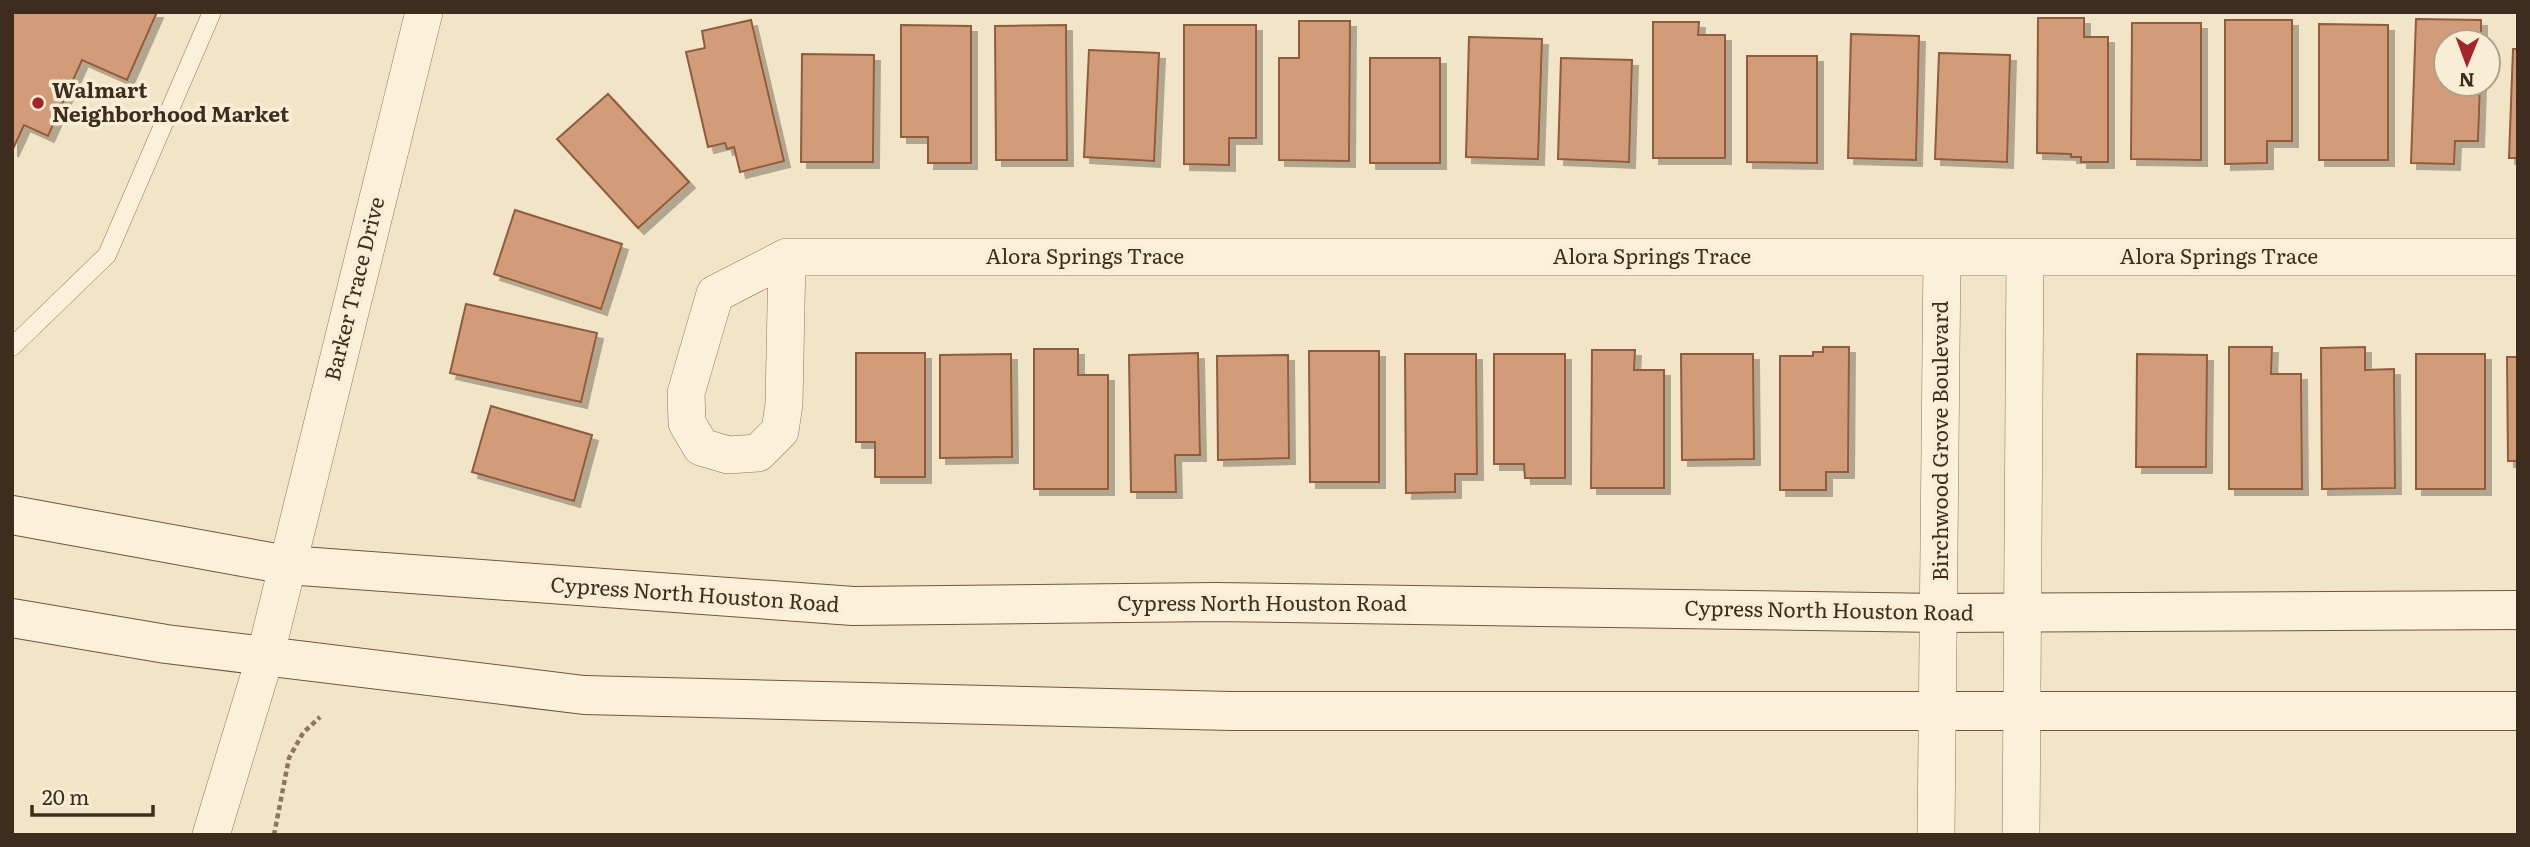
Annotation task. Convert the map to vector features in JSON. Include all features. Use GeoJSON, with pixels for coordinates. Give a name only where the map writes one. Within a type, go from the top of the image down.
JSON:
{"type":"FeatureCollection","features":[{"type":"Feature","properties":{"kind":"main road","name":"Cypress North Houston Road"},"geometry":{"type":"LineString","coordinates":[[12,515],[287,565],[853,606],[1215,602],[1940,613],[2518,610]]}},
{"type":"Feature","properties":{"kind":"main road"},"geometry":{"type":"LineString","coordinates":[[12,618],[166,644],[584,695],[1231,711],[2518,711]]}},
{"type":"Feature","properties":{"kind":"street","name":"Barker Trace Drive"},"geometry":{"type":"LineString","coordinates":[[211,835],[265,657],[424,12]]}},
{"type":"Feature","properties":{"kind":"street","name":"Alora Springs Trace"},"geometry":{"type":"LineString","coordinates":[[787,257],[784,404],[780,431],[758,453],[728,455],[701,447],[687,423],[687,393],[715,294],[787,257],[2518,257]]}},
{"type":"Feature","properties":{"kind":"street","name":"Birchwood Grove Boulevard"},"geometry":{"type":"LineString","coordinates":[[1936,835],[1942,257]]}},
{"type":"Feature","properties":{"kind":"street"},"geometry":{"type":"LineString","coordinates":[[2021,835],[2025,257]]}},
{"type":"Feature","properties":{"kind":"lane"},"geometry":{"type":"LineString","coordinates":[[12,348],[107,255],[212,12]]}},
{"type":"Feature","properties":{"kind":"path"},"geometry":{"type":"LineString","coordinates":[[274,835],[289,758],[303,733],[320,717]]}},
{"type":"Feature","properties":{"kind":"building","name":"Walmart Neighborhood Market"},"geometry":{"type":"Polygon","coordinates":[[[12,12],[157,12],[127,80],[82,60],[48,136],[24,125],[12,151],[12,12]]]}},
{"type":"Feature","properties":{"kind":"building"},"geometry":{"type":"Polygon","coordinates":[[[2038,18],[2084,18],[2084,37],[2108,37],[2108,162],[2081,162],[2081,157],[2071,157],[2071,154],[2037,153],[2038,18]]]}},
{"type":"Feature","properties":{"kind":"building"},"geometry":{"type":"Polygon","coordinates":[[[2416,19],[2481,20],[2481,28],[2432,28],[2432,98],[2480,98],[2478,141],[2455,141],[2454,164],[2411,163],[2416,19]]]}},
{"type":"Feature","properties":{"kind":"building"},"geometry":{"type":"Polygon","coordinates":[[[751,20],[784,161],[740,172],[734,147],[727,149],[725,143],[708,147],[686,52],[705,48],[702,31],[751,20]]]}},
{"type":"Feature","properties":{"kind":"building"},"geometry":{"type":"Polygon","coordinates":[[[2225,20],[2292,20],[2292,141],[2267,141],[2267,163],[2225,164],[2225,20]]]}},
{"type":"Feature","properties":{"kind":"building"},"geometry":{"type":"Polygon","coordinates":[[[1299,21],[1350,21],[1349,161],[1279,160],[1279,58],[1299,58],[1299,21]]]}},
{"type":"Feature","properties":{"kind":"building"},"geometry":{"type":"Polygon","coordinates":[[[1653,22],[1699,22],[1698,35],[1725,35],[1725,158],[1653,158],[1653,22]]]}},
{"type":"Feature","properties":{"kind":"building"},"geometry":{"type":"Polygon","coordinates":[[[2132,23],[2201,23],[2201,160],[2131,159],[2132,23]]]}},
{"type":"Feature","properties":{"kind":"building"},"geometry":{"type":"Polygon","coordinates":[[[2319,24],[2388,25],[2388,160],[2319,160],[2319,24]]]}},
{"type":"Feature","properties":{"kind":"building"},"geometry":{"type":"Polygon","coordinates":[[[901,25],[971,26],[971,163],[928,163],[928,137],[901,137],[901,25]]]}},
{"type":"Feature","properties":{"kind":"building"},"geometry":{"type":"Polygon","coordinates":[[[1066,25],[1067,160],[996,160],[995,26],[1066,25]]]}},
{"type":"Feature","properties":{"kind":"building"},"geometry":{"type":"Polygon","coordinates":[[[1184,25],[1256,25],[1256,138],[1229,138],[1229,165],[1184,164],[1184,25]]]}},
{"type":"Feature","properties":{"kind":"building"},"geometry":{"type":"Polygon","coordinates":[[[1851,34],[1919,36],[1916,160],[1848,158],[1851,34]]]}},
{"type":"Feature","properties":{"kind":"building"},"geometry":{"type":"Polygon","coordinates":[[[1469,37],[1542,39],[1538,159],[1466,157],[1469,37]]]}},
{"type":"Feature","properties":{"kind":"building"},"geometry":{"type":"Polygon","coordinates":[[[2513,49],[2518,49],[2518,158],[2509,158],[2513,49]]]}},
{"type":"Feature","properties":{"kind":"building"},"geometry":{"type":"Polygon","coordinates":[[[1089,50],[1159,53],[1154,161],[1084,157],[1089,50]]]}},
{"type":"Feature","properties":{"kind":"building"},"geometry":{"type":"Polygon","coordinates":[[[1939,53],[2010,55],[2007,162],[1935,159],[1939,53]]]}},
{"type":"Feature","properties":{"kind":"building"},"geometry":{"type":"Polygon","coordinates":[[[802,54],[874,55],[873,162],[801,162],[802,54]]]}},
{"type":"Feature","properties":{"kind":"building"},"geometry":{"type":"Polygon","coordinates":[[[1747,56],[1817,56],[1817,163],[1747,162],[1747,56]]]}},
{"type":"Feature","properties":{"kind":"building"},"geometry":{"type":"Polygon","coordinates":[[[1370,58],[1440,58],[1440,163],[1370,163],[1370,58]]]}},
{"type":"Feature","properties":{"kind":"building"},"geometry":{"type":"Polygon","coordinates":[[[1561,58],[1632,60],[1629,162],[1558,159],[1561,58]]]}},
{"type":"Feature","properties":{"kind":"building"},"geometry":{"type":"Polygon","coordinates":[[[608,94],[689,182],[638,228],[557,139],[608,94]]]}},
{"type":"Feature","properties":{"kind":"building"},"geometry":{"type":"Polygon","coordinates":[[[515,210],[622,244],[601,309],[494,274],[515,210]]]}},
{"type":"Feature","properties":{"kind":"building"},"geometry":{"type":"Polygon","coordinates":[[[466,304],[597,333],[581,402],[450,373],[466,304]]]}},
{"type":"Feature","properties":{"kind":"building"},"geometry":{"type":"Polygon","coordinates":[[[1823,347],[1849,347],[1848,472],[1826,472],[1826,490],[1780,490],[1780,356],[1813,356],[1813,352],[1823,352],[1823,347]]]}},
{"type":"Feature","properties":{"kind":"building"},"geometry":{"type":"Polygon","coordinates":[[[2229,347],[2272,347],[2271,374],[2301,374],[2302,489],[2229,489],[2229,347]]]}},
{"type":"Feature","properties":{"kind":"building"},"geometry":{"type":"Polygon","coordinates":[[[2365,347],[2365,370],[2394,369],[2395,488],[2322,489],[2321,348],[2365,347]]]}},
{"type":"Feature","properties":{"kind":"building"},"geometry":{"type":"Polygon","coordinates":[[[1034,349],[1078,349],[1078,375],[1108,375],[1108,489],[1034,489],[1034,349]]]}},
{"type":"Feature","properties":{"kind":"building"},"geometry":{"type":"Polygon","coordinates":[[[1592,350],[1635,350],[1634,370],[1664,370],[1664,488],[1591,488],[1592,350]]]}},
{"type":"Feature","properties":{"kind":"building"},"geometry":{"type":"Polygon","coordinates":[[[1309,351],[1379,351],[1379,482],[1310,482],[1309,351]]]}},
{"type":"Feature","properties":{"kind":"building"},"geometry":{"type":"Polygon","coordinates":[[[856,353],[925,353],[925,477],[875,477],[875,442],[856,442],[856,353]]]}},
{"type":"Feature","properties":{"kind":"building"},"geometry":{"type":"Polygon","coordinates":[[[1198,353],[1200,455],[1175,455],[1176,492],[1131,492],[1129,355],[1198,353]]]}},
{"type":"Feature","properties":{"kind":"building"},"geometry":{"type":"Polygon","coordinates":[[[1011,354],[1012,457],[940,458],[940,355],[1011,354]]]}},
{"type":"Feature","properties":{"kind":"building"},"geometry":{"type":"Polygon","coordinates":[[[1405,354],[1476,354],[1477,474],[1455,474],[1455,492],[1406,493],[1405,354]]]}},
{"type":"Feature","properties":{"kind":"building"},"geometry":{"type":"Polygon","coordinates":[[[1494,354],[1565,354],[1565,478],[1525,478],[1524,464],[1494,464],[1494,354]]]}},
{"type":"Feature","properties":{"kind":"building"},"geometry":{"type":"Polygon","coordinates":[[[1681,354],[1753,354],[1754,459],[1682,460],[1681,354]]]}},
{"type":"Feature","properties":{"kind":"building"},"geometry":{"type":"Polygon","coordinates":[[[2137,354],[2207,355],[2206,467],[2136,467],[2137,354]]]}},
{"type":"Feature","properties":{"kind":"building"},"geometry":{"type":"Polygon","coordinates":[[[2416,354],[2485,354],[2485,489],[2416,489],[2416,354]]]}},
{"type":"Feature","properties":{"kind":"building"},"geometry":{"type":"Polygon","coordinates":[[[1288,355],[1289,458],[1218,460],[1217,356],[1288,355]]]}},
{"type":"Feature","properties":{"kind":"building"},"geometry":{"type":"Polygon","coordinates":[[[2507,357],[2518,357],[2518,461],[2508,461],[2507,357]]]}},
{"type":"Feature","properties":{"kind":"building"},"geometry":{"type":"Polygon","coordinates":[[[491,406],[592,435],[574,501],[472,472],[491,406]]]}},
{"type":"Feature","properties":{"kind":"place","name":"Walmart Neighborhood Market"},"geometry":{"type":"Point","coordinates":[38,103]}}]}
